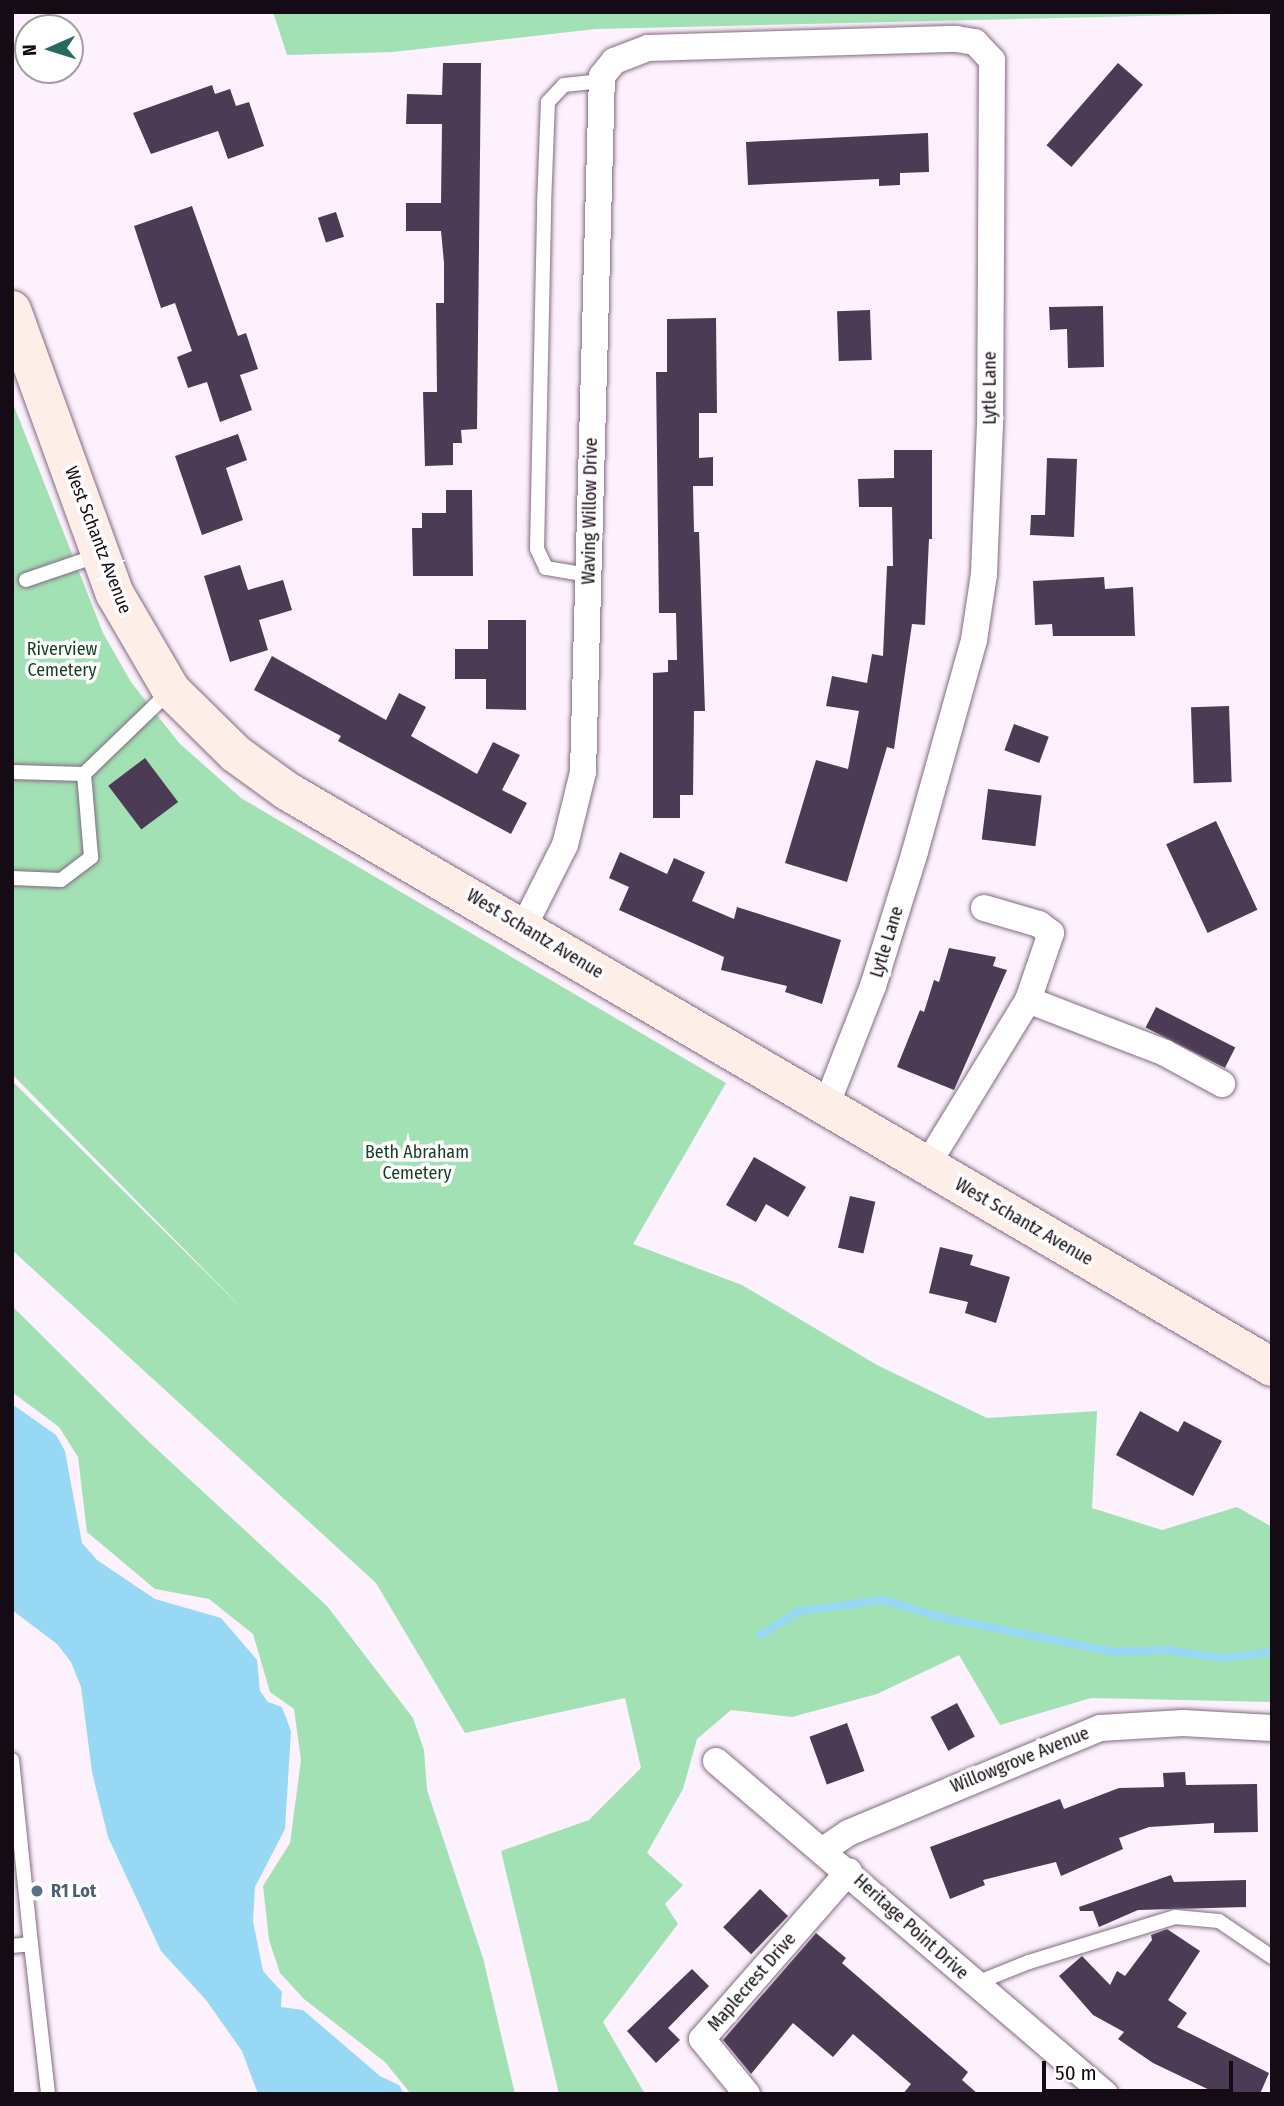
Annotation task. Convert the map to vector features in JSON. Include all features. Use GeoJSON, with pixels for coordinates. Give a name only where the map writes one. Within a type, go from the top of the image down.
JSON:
{"type":"FeatureCollection","features":[{"type":"Feature","properties":{"kind":"main road","name":"West Schantz Avenue"},"geometry":{"type":"LineString","coordinates":[[12,310],[100,554],[141,646],[171,690],[236,754],[287,791],[1272,1367]]}},
{"type":"Feature","properties":{"kind":"street","name":"Lytle Lane"},"geometry":{"type":"LineString","coordinates":[[602,81],[614,61],[648,48],[956,39],[975,42],[992,60],[990,424],[984,574],[974,640],[888,937],[826,1106]]}},
{"type":"Feature","properties":{"kind":"street","name":"Waving Willow Drive"},"geometry":{"type":"LineString","coordinates":[[523,928],[565,845],[583,772],[602,81]]}},
{"type":"Feature","properties":{"kind":"street"},"geometry":{"type":"LineString","coordinates":[[927,1165],[1028,1000],[1051,933],[1039,924],[984,908]]}},
{"type":"Feature","properties":{"kind":"street"},"geometry":{"type":"LineString","coordinates":[[1028,1000],[1165,1053],[1222,1084]]}},
{"type":"Feature","properties":{"kind":"street","name":"Willowgrove Avenue"},"geometry":{"type":"LineString","coordinates":[[823,1850],[872,1822],[1100,1728],[1170,1723],[1272,1728]]}},
{"type":"Feature","properties":{"kind":"street","name":"Heritage Point Drive"},"geometry":{"type":"LineString","coordinates":[[716,1761],[849,1871],[974,1984],[1105,2094]]}},
{"type":"Feature","properties":{"kind":"street","name":"Maplecrest Drive"},"geometry":{"type":"LineString","coordinates":[[747,2094],[702,2039],[849,1871]]}},
{"type":"Feature","properties":{"kind":"lane"},"geometry":{"type":"LineString","coordinates":[[589,575],[546,568],[537,549],[544,205],[548,102],[564,85],[602,81]]}},
{"type":"Feature","properties":{"kind":"lane"},"geometry":{"type":"LineString","coordinates":[[26,580],[100,554]]}},
{"type":"Feature","properties":{"kind":"lane"},"geometry":{"type":"LineString","coordinates":[[12,772],[83,774],[171,690]]}},
{"type":"Feature","properties":{"kind":"lane"},"geometry":{"type":"LineString","coordinates":[[12,878],[61,880],[91,857],[83,774]]}},
{"type":"Feature","properties":{"kind":"lane"},"geometry":{"type":"LineString","coordinates":[[12,1760],[48,2094]]}},
{"type":"Feature","properties":{"kind":"lane"},"geometry":{"type":"LineString","coordinates":[[974,1984],[1030,1962],[1175,1917],[1219,1921],[1272,1957]]}},
{"type":"Feature","properties":{"kind":"lane"},"geometry":{"type":"LineString","coordinates":[[12,1946],[31,1944]]}},
{"type":"Feature","properties":{"kind":"green space"},"geometry":{"type":"Polygon","coordinates":[[[273,12],[1272,13],[595,29],[393,52],[287,55],[273,12]]]}},
{"type":"Feature","properties":{"kind":"green space"},"geometry":{"type":"Polygon","coordinates":[[[12,401],[103,633],[131,682],[179,743],[241,798],[726,1083],[633,1244],[742,1285],[877,1365],[987,1418],[1097,1411],[1092,1508],[1162,1530],[1237,1507],[1272,1527],[1272,1702],[1091,1698],[1000,1725],[959,1655],[877,1694],[792,1717],[731,1710],[697,1739],[683,1789],[647,1853],[683,1885],[665,1904],[678,1924],[603,2022],[645,2094],[559,2094],[501,1851],[589,1820],[641,1768],[625,1698],[465,1733],[376,1583],[12,1250],[12,1081],[245,1311],[12,1074],[12,401]]]}},
{"type":"Feature","properties":{"kind":"green space"},"geometry":{"type":"Polygon","coordinates":[[[12,1306],[148,1441],[327,1606],[413,1718],[424,1750],[427,1790],[483,1958],[515,2094],[411,2094],[385,2062],[304,1999],[280,1973],[269,1940],[263,1886],[290,1843],[301,1760],[294,1709],[270,1692],[253,1634],[209,1599],[155,1589],[87,1532],[78,1457],[59,1427],[12,1392],[12,1306]]]}},
{"type":"Feature","properties":{"kind":"water"},"geometry":{"type":"Polygon","coordinates":[[[12,1404],[56,1435],[65,1451],[82,1543],[97,1560],[155,1599],[221,1618],[257,1660],[260,1691],[268,1702],[282,1707],[291,1731],[285,1829],[255,1887],[253,1921],[263,1971],[282,1992],[281,2007],[303,2010],[380,2076],[399,2085],[404,2094],[258,2094],[242,2051],[206,2000],[161,1951],[108,1837],[92,1772],[81,1687],[71,1662],[57,1644],[12,1610],[12,1404]]]}},
{"type":"Feature","properties":{"kind":"building"},"geometry":{"type":"Polygon","coordinates":[[[443,63],[481,63],[477,429],[461,430],[462,443],[453,443],[453,465],[425,466],[423,392],[437,392],[436,303],[444,303],[444,263],[441,231],[406,231],[406,203],[441,203],[442,124],[406,124],[407,94],[442,95],[443,63]]]}},
{"type":"Feature","properties":{"kind":"building"},"geometry":{"type":"Polygon","coordinates":[[[1118,63],[1143,85],[1071,167],[1046,145],[1118,63]]]}},
{"type":"Feature","properties":{"kind":"building"},"geometry":{"type":"Polygon","coordinates":[[[212,85],[215,94],[230,89],[236,106],[249,102],[264,146],[228,159],[218,131],[151,154],[133,113],[212,85]]]}},
{"type":"Feature","properties":{"kind":"building"},"geometry":{"type":"Polygon","coordinates":[[[928,133],[929,172],[900,173],[900,185],[879,186],[879,179],[748,185],[746,142],[928,133]]]}},
{"type":"Feature","properties":{"kind":"building"},"geometry":{"type":"Polygon","coordinates":[[[192,206],[238,336],[246,333],[258,369],[240,375],[252,410],[220,422],[207,382],[188,388],[177,357],[192,351],[175,303],[161,308],[134,226],[192,206]]]}},
{"type":"Feature","properties":{"kind":"building"},"geometry":{"type":"Polygon","coordinates":[[[336,212],[344,237],[326,243],[318,218],[336,212]]]}},
{"type":"Feature","properties":{"kind":"building"},"geometry":{"type":"Polygon","coordinates":[[[1103,306],[1104,367],[1068,368],[1067,329],[1050,330],[1049,307],[1103,306]]]}},
{"type":"Feature","properties":{"kind":"building"},"geometry":{"type":"Polygon","coordinates":[[[870,310],[872,360],[839,361],[837,311],[870,310]]]}},
{"type":"Feature","properties":{"kind":"building"},"geometry":{"type":"Polygon","coordinates":[[[716,318],[717,413],[699,413],[699,458],[713,457],[713,486],[693,486],[694,532],[699,532],[705,711],[694,711],[693,795],[680,795],[680,818],[653,818],[653,673],[668,672],[668,660],[677,660],[676,613],[659,613],[656,372],[667,372],[667,319],[716,318]]]}},
{"type":"Feature","properties":{"kind":"building"},"geometry":{"type":"Polygon","coordinates":[[[238,434],[247,460],[226,468],[243,520],[202,535],[175,456],[238,434]]]}},
{"type":"Feature","properties":{"kind":"building"},"geometry":{"type":"Polygon","coordinates":[[[894,450],[932,450],[932,539],[929,539],[925,625],[912,624],[894,749],[887,747],[847,882],[785,863],[816,760],[848,769],[859,711],[826,706],[832,676],[867,683],[872,654],[883,656],[887,566],[893,566],[892,507],[859,507],[858,479],[894,478],[894,450]]]}},
{"type":"Feature","properties":{"kind":"building"},"geometry":{"type":"Polygon","coordinates":[[[1047,458],[1077,459],[1074,537],[1030,535],[1031,515],[1045,515],[1047,458]]]}},
{"type":"Feature","properties":{"kind":"building"},"geometry":{"type":"Polygon","coordinates":[[[446,490],[472,490],[473,576],[413,576],[412,528],[422,528],[422,513],[446,513],[446,490]]]}},
{"type":"Feature","properties":{"kind":"building"},"geometry":{"type":"Polygon","coordinates":[[[240,565],[248,590],[283,580],[292,610],[259,620],[268,650],[230,662],[204,576],[240,565]]]}},
{"type":"Feature","properties":{"kind":"building"},"geometry":{"type":"Polygon","coordinates":[[[1104,577],[1105,589],[1133,587],[1135,636],[1053,636],[1052,624],[1035,625],[1033,581],[1104,577]]]}},
{"type":"Feature","properties":{"kind":"building"},"geometry":{"type":"Polygon","coordinates":[[[488,620],[526,620],[526,710],[486,709],[486,679],[455,679],[455,649],[488,649],[488,620]]]}},
{"type":"Feature","properties":{"kind":"building"},"geometry":{"type":"Polygon","coordinates":[[[272,656],[386,720],[399,693],[426,707],[411,736],[477,774],[493,742],[520,755],[502,790],[527,803],[511,834],[338,741],[341,736],[254,690],[272,656]]]}},
{"type":"Feature","properties":{"kind":"building"},"geometry":{"type":"Polygon","coordinates":[[[1229,706],[1232,782],[1194,783],[1191,707],[1229,706]]]}},
{"type":"Feature","properties":{"kind":"building"},"geometry":{"type":"Polygon","coordinates":[[[1014,724],[1049,737],[1039,763],[1004,750],[1014,724]]]}},
{"type":"Feature","properties":{"kind":"building"},"geometry":{"type":"Polygon","coordinates":[[[145,758],[178,802],[141,830],[108,786],[145,758]]]}},
{"type":"Feature","properties":{"kind":"building"},"geometry":{"type":"Polygon","coordinates":[[[988,789],[1042,796],[1035,846],[982,840],[988,789]]]}},
{"type":"Feature","properties":{"kind":"building"},"geometry":{"type":"Polygon","coordinates":[[[1216,821],[1257,910],[1208,933],[1166,844],[1216,821]]]}},
{"type":"Feature","properties":{"kind":"building"},"geometry":{"type":"Polygon","coordinates":[[[620,852],[667,874],[674,858],[705,872],[692,901],[734,919],[737,907],[841,940],[822,1004],[785,992],[787,986],[721,970],[724,957],[619,910],[629,887],[609,878],[620,852]]]}},
{"type":"Feature","properties":{"kind":"building"},"geometry":{"type":"Polygon","coordinates":[[[949,948],[996,957],[993,966],[1007,970],[954,1090],[897,1067],[920,1010],[924,1012],[934,980],[939,982],[949,948]]]}},
{"type":"Feature","properties":{"kind":"building"},"geometry":{"type":"Polygon","coordinates":[[[1156,1007],[1235,1047],[1225,1068],[1146,1027],[1156,1007]]]}},
{"type":"Feature","properties":{"kind":"building"},"geometry":{"type":"Polygon","coordinates":[[[754,1157],[806,1187],[788,1217],[766,1204],[756,1222],[726,1205],[754,1157]]]}},
{"type":"Feature","properties":{"kind":"building"},"geometry":{"type":"Polygon","coordinates":[[[850,1196],[875,1202],[863,1253],[838,1248],[850,1196]]]}},
{"type":"Feature","properties":{"kind":"building"},"geometry":{"type":"Polygon","coordinates":[[[940,1247],[973,1255],[970,1265],[1010,1277],[996,1323],[965,1313],[968,1302],[929,1293],[940,1247]]]}},
{"type":"Feature","properties":{"kind":"building"},"geometry":{"type":"Polygon","coordinates":[[[1140,1411],[1178,1432],[1184,1421],[1222,1441],[1193,1496],[1116,1455],[1140,1411]]]}},
{"type":"Feature","properties":{"kind":"building"},"geometry":{"type":"Polygon","coordinates":[[[957,1703],[975,1737],[948,1751],[931,1717],[957,1703]]]}},
{"type":"Feature","properties":{"kind":"building"},"geometry":{"type":"Polygon","coordinates":[[[847,1723],[864,1771],[827,1785],[809,1737],[847,1723]]]}},
{"type":"Feature","properties":{"kind":"building"},"geometry":{"type":"Polygon","coordinates":[[[1185,1772],[1186,1785],[1257,1784],[1258,1832],[1214,1833],[1214,1823],[1149,1827],[1119,1838],[1123,1849],[1061,1876],[1056,1862],[983,1880],[985,1885],[950,1899],[930,1847],[1060,1799],[1064,1809],[1119,1788],[1164,1787],[1163,1773],[1185,1772]]]}},
{"type":"Feature","properties":{"kind":"building"},"geometry":{"type":"Polygon","coordinates":[[[1171,1875],[1174,1882],[1246,1880],[1246,1907],[1138,1910],[1099,1927],[1093,1911],[1080,1911],[1079,1907],[1171,1875]]]}},
{"type":"Feature","properties":{"kind":"building"},"geometry":{"type":"Polygon","coordinates":[[[760,1889],[788,1916],[751,1954],[723,1927],[760,1889]]]}},
{"type":"Feature","properties":{"kind":"building"},"geometry":{"type":"Polygon","coordinates":[[[1167,1929],[1200,1951],[1168,2000],[1187,2013],[1177,2027],[1269,2073],[1260,2094],[1218,2094],[1153,2063],[1118,2039],[1124,2032],[1093,2015],[1059,1976],[1082,1956],[1110,1985],[1117,1971],[1125,1976],[1152,1940],[1151,1935],[1167,1929]]]}},
{"type":"Feature","properties":{"kind":"building"},"geometry":{"type":"Polygon","coordinates":[[[816,1933],[846,1958],[842,1963],[968,2072],[962,2080],[978,2094],[903,2094],[911,2084],[853,2034],[833,2057],[793,2023],[751,2074],[723,2040],[816,1933]]]}},
{"type":"Feature","properties":{"kind":"building"},"geometry":{"type":"Polygon","coordinates":[[[692,1969],[709,1986],[668,2028],[680,2040],[656,2063],[627,2031],[692,1969]]]}},
{"type":"Feature","properties":{"kind":"waterway"},"geometry":{"type":"LineString","coordinates":[[760,1635],[800,1611],[883,1600],[940,1617],[1114,1652],[1166,1650],[1222,1658],[1272,1652]]}},
{"type":"Feature","properties":{"kind":"place","name":"R1 Lot"},"geometry":{"type":"Point","coordinates":[37,1891]}},
{"type":"Feature","properties":{"kind":"park label","name":"Riverview Cemetery"},"geometry":{"type":"Point","coordinates":[62,660]}},
{"type":"Feature","properties":{"kind":"park label","name":"Beth Abraham Cemetery"},"geometry":{"type":"Point","coordinates":[417,1163]}}]}
